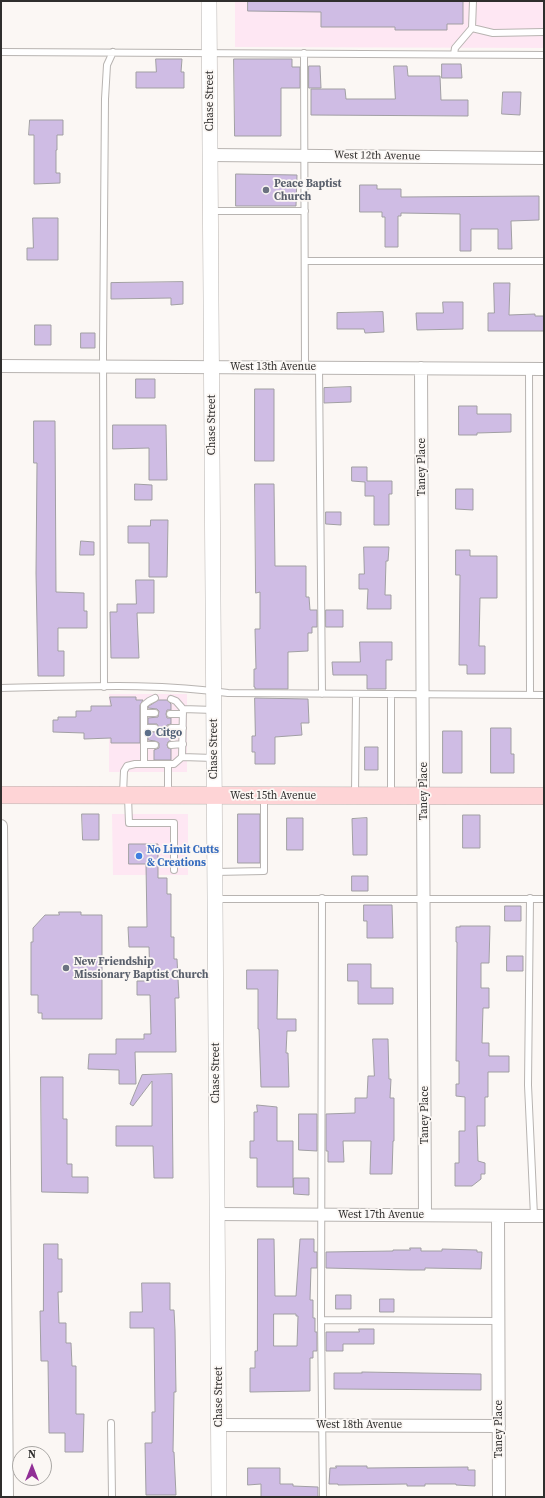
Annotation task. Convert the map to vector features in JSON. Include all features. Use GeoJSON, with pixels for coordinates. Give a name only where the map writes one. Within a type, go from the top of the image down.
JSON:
{"type":"FeatureCollection","features":[{"type":"Feature","properties":{"kind":"main road","name":"West 15th Avenue"},"geometry":{"type":"LineString","coordinates":[[1,795],[544,796]]}},
{"type":"Feature","properties":{"kind":"street","name":"Chase Street"},"geometry":{"type":"LineString","coordinates":[[209,1],[219,1497]]}},
{"type":"Feature","properties":{"kind":"street","name":"West 12th Avenue"},"geometry":{"type":"LineString","coordinates":[[210,154],[544,158]]}},
{"type":"Feature","properties":{"kind":"street","name":"West 13th Avenue"},"geometry":{"type":"LineString","coordinates":[[1,366],[544,369]]}},
{"type":"Feature","properties":{"kind":"street","name":"Taney Place"},"geometry":{"type":"LineString","coordinates":[[421,368],[426,1215]]}},
{"type":"Feature","properties":{"kind":"street"},"geometry":{"type":"LineString","coordinates":[[1,826],[3,1215],[7,1497]]}},
{"type":"Feature","properties":{"kind":"street","name":"West 17th Avenue"},"geometry":{"type":"LineString","coordinates":[[217,1214],[539,1216]]}},
{"type":"Feature","properties":{"kind":"street","name":"Taney Place"},"geometry":{"type":"LineString","coordinates":[[498,1216],[499,1497]]}},
{"type":"Feature","properties":{"kind":"street","name":"West 18th Avenue"},"geometry":{"type":"LineString","coordinates":[[219,1425],[499,1426]]}},
{"type":"Feature","properties":{"kind":"lane"},"geometry":{"type":"LineString","coordinates":[[454,54],[454,48],[472,28],[472,1]]}},
{"type":"Feature","properties":{"kind":"lane"},"geometry":{"type":"LineString","coordinates":[[472,28],[493,33],[544,32]]}},
{"type":"Feature","properties":{"kind":"lane"},"geometry":{"type":"LineString","coordinates":[[1,52],[544,54]]}},
{"type":"Feature","properties":{"kind":"lane"},"geometry":{"type":"LineString","coordinates":[[104,686],[103,366],[106,71],[112,52]]}},
{"type":"Feature","properties":{"kind":"lane"},"geometry":{"type":"LineString","coordinates":[[304,53],[305,367]]}},
{"type":"Feature","properties":{"kind":"lane"},"geometry":{"type":"LineString","coordinates":[[210,211],[305,211]]}},
{"type":"Feature","properties":{"kind":"lane"},"geometry":{"type":"LineString","coordinates":[[305,261],[544,261]]}},
{"type":"Feature","properties":{"kind":"lane"},"geometry":{"type":"LineString","coordinates":[[319,367],[322,694]]}},
{"type":"Feature","properties":{"kind":"lane"},"geometry":{"type":"LineString","coordinates":[[529,369],[530,695]]}},
{"type":"Feature","properties":{"kind":"lane"},"geometry":{"type":"LineString","coordinates":[[1,688],[104,686],[190,688],[228,693],[544,695]]}},
{"type":"Feature","properties":{"kind":"lane"},"geometry":{"type":"LineString","coordinates":[[355,796],[356,694]]}},
{"type":"Feature","properties":{"kind":"lane"},"geometry":{"type":"LineString","coordinates":[[391,694],[391,796]]}},
{"type":"Feature","properties":{"kind":"lane"},"geometry":{"type":"LineString","coordinates":[[144,764],[144,705],[149,700],[155,698]]}},
{"type":"Feature","properties":{"kind":"lane"},"geometry":{"type":"LineString","coordinates":[[171,699],[176,701],[183,712],[182,757]]}},
{"type":"Feature","properties":{"kind":"lane"},"geometry":{"type":"LineString","coordinates":[[170,714],[214,710]]}},
{"type":"Feature","properties":{"kind":"lane"},"geometry":{"type":"LineString","coordinates":[[144,713],[155,713]]}},
{"type":"Feature","properties":{"kind":"lane"},"geometry":{"type":"LineString","coordinates":[[144,728],[155,728]]}},
{"type":"Feature","properties":{"kind":"lane"},"geometry":{"type":"LineString","coordinates":[[171,728],[183,728]]}},
{"type":"Feature","properties":{"kind":"lane"},"geometry":{"type":"LineString","coordinates":[[171,745],[182,744]]}},
{"type":"Feature","properties":{"kind":"lane"},"geometry":{"type":"LineString","coordinates":[[144,745],[155,745]]}},
{"type":"Feature","properties":{"kind":"lane"},"geometry":{"type":"LineString","coordinates":[[174,870],[174,823],[129,823],[124,771],[127,766],[144,764],[174,764],[182,757],[214,758]]}},
{"type":"Feature","properties":{"kind":"lane"},"geometry":{"type":"LineString","coordinates":[[168,764],[168,796]]}},
{"type":"Feature","properties":{"kind":"lane"},"geometry":{"type":"LineString","coordinates":[[215,872],[264,871],[264,796]]}},
{"type":"Feature","properties":{"kind":"lane"},"geometry":{"type":"LineString","coordinates":[[322,898],[321,1320],[323,1497]]}},
{"type":"Feature","properties":{"kind":"lane"},"geometry":{"type":"LineString","coordinates":[[530,898],[528,1085],[539,1216]]}},
{"type":"Feature","properties":{"kind":"lane"},"geometry":{"type":"LineString","coordinates":[[215,899],[544,898]]}},
{"type":"Feature","properties":{"kind":"lane"},"geometry":{"type":"LineString","coordinates":[[321,1320],[498,1321]]}},
{"type":"Feature","properties":{"kind":"lane"},"geometry":{"type":"LineString","coordinates":[[112,1423],[112,1497]]}},
{"type":"Feature","properties":{"kind":"shaded area"},"geometry":{"type":"Polygon","coordinates":[[[235,1],[544,1],[544,48],[235,47],[235,1]]]}},
{"type":"Feature","properties":{"kind":"shaded area","name":"Citgo"},"geometry":{"type":"Polygon","coordinates":[[[109,694],[187,694],[187,772],[109,772],[109,694]]]}},
{"type":"Feature","properties":{"kind":"shaded area"},"geometry":{"type":"Polygon","coordinates":[[[112,814],[188,814],[188,875],[113,875],[112,814]]]}},
{"type":"Feature","properties":{"kind":"building"},"geometry":{"type":"Polygon","coordinates":[[[248,1],[463,1],[463,24],[447,24],[447,30],[395,30],[395,27],[321,27],[321,12],[248,11],[248,1]]]}},
{"type":"Feature","properties":{"kind":"building"},"geometry":{"type":"Polygon","coordinates":[[[156,59],[182,59],[181,72],[184,72],[184,88],[136,88],[136,72],[156,72],[156,59]]]}},
{"type":"Feature","properties":{"kind":"building"},"geometry":{"type":"Polygon","coordinates":[[[234,59],[292,59],[292,67],[300,67],[300,88],[281,88],[281,136],[235,136],[234,59]]]}},
{"type":"Feature","properties":{"kind":"building"},"geometry":{"type":"Polygon","coordinates":[[[442,64],[461,64],[462,78],[442,78],[442,64]]]}},
{"type":"Feature","properties":{"kind":"building"},"geometry":{"type":"Polygon","coordinates":[[[309,66],[320,66],[321,88],[309,88],[309,66]]]}},
{"type":"Feature","properties":{"kind":"building"},"geometry":{"type":"Polygon","coordinates":[[[394,66],[407,66],[408,76],[440,76],[441,100],[468,100],[468,116],[311,115],[311,89],[345,89],[346,99],[395,99],[394,66]]]}},
{"type":"Feature","properties":{"kind":"building"},"geometry":{"type":"Polygon","coordinates":[[[503,92],[521,92],[520,115],[502,114],[503,92]]]}},
{"type":"Feature","properties":{"kind":"building"},"geometry":{"type":"Polygon","coordinates":[[[30,120],[63,120],[63,135],[57,135],[56,150],[56,173],[60,173],[60,183],[34,184],[34,135],[29,135],[30,120]]]}},
{"type":"Feature","properties":{"kind":"building","name":"Peace Baptist Church"},"geometry":{"type":"Polygon","coordinates":[[[236,174],[297,175],[296,206],[236,206],[236,174]]]}},
{"type":"Feature","properties":{"kind":"building"},"geometry":{"type":"Polygon","coordinates":[[[360,185],[377,185],[377,189],[401,189],[401,197],[539,196],[539,220],[511,221],[512,249],[498,249],[498,229],[471,229],[471,251],[460,251],[460,214],[401,213],[401,216],[398,216],[398,247],[385,247],[385,217],[382,217],[382,212],[360,212],[360,185]]]}},
{"type":"Feature","properties":{"kind":"building"},"geometry":{"type":"Polygon","coordinates":[[[33,218],[58,218],[58,260],[27,260],[27,248],[33,248],[33,218]]]}},
{"type":"Feature","properties":{"kind":"building"},"geometry":{"type":"Polygon","coordinates":[[[183,282],[183,304],[171,305],[171,298],[111,299],[111,283],[183,282]]]}},
{"type":"Feature","properties":{"kind":"building"},"geometry":{"type":"Polygon","coordinates":[[[494,283],[510,283],[509,315],[535,314],[535,316],[544,316],[544,331],[488,331],[488,313],[494,313],[494,283]]]}},
{"type":"Feature","properties":{"kind":"building"},"geometry":{"type":"Polygon","coordinates":[[[443,302],[463,302],[463,329],[417,330],[416,313],[443,313],[443,302]]]}},
{"type":"Feature","properties":{"kind":"building"},"geometry":{"type":"Polygon","coordinates":[[[383,312],[384,332],[365,333],[364,329],[337,329],[337,313],[383,312]]]}},
{"type":"Feature","properties":{"kind":"building"},"geometry":{"type":"Polygon","coordinates":[[[35,325],[51,325],[51,345],[35,345],[35,325]]]}},
{"type":"Feature","properties":{"kind":"building"},"geometry":{"type":"Polygon","coordinates":[[[81,333],[95,333],[95,348],[81,348],[81,333]]]}},
{"type":"Feature","properties":{"kind":"building"},"geometry":{"type":"Polygon","coordinates":[[[136,379],[155,379],[155,398],[136,398],[136,379]]]}},
{"type":"Feature","properties":{"kind":"building"},"geometry":{"type":"Polygon","coordinates":[[[351,387],[351,402],[324,403],[324,388],[351,387]]]}},
{"type":"Feature","properties":{"kind":"building"},"geometry":{"type":"Polygon","coordinates":[[[255,389],[274,389],[274,461],[255,461],[255,389]]]}},
{"type":"Feature","properties":{"kind":"building"},"geometry":{"type":"Polygon","coordinates":[[[459,406],[477,406],[477,414],[511,414],[511,432],[459,435],[459,406]]]}},
{"type":"Feature","properties":{"kind":"building"},"geometry":{"type":"Polygon","coordinates":[[[34,421],[55,421],[56,592],[84,593],[84,611],[87,611],[87,628],[58,628],[58,651],[64,651],[64,676],[38,676],[36,573],[37,463],[34,463],[34,421]]]}},
{"type":"Feature","properties":{"kind":"building"},"geometry":{"type":"Polygon","coordinates":[[[113,425],[166,425],[167,480],[149,480],[149,448],[113,449],[113,425]]]}},
{"type":"Feature","properties":{"kind":"building"},"geometry":{"type":"Polygon","coordinates":[[[352,467],[367,467],[367,481],[392,481],[392,494],[389,494],[389,525],[374,525],[374,496],[365,496],[365,482],[352,481],[352,467]]]}},
{"type":"Feature","properties":{"kind":"building"},"geometry":{"type":"Polygon","coordinates":[[[135,484],[152,485],[152,500],[135,500],[135,484]]]}},
{"type":"Feature","properties":{"kind":"building"},"geometry":{"type":"Polygon","coordinates":[[[255,484],[274,484],[275,566],[306,566],[306,597],[309,597],[310,610],[317,610],[317,627],[312,627],[312,633],[308,633],[308,651],[288,652],[288,689],[255,689],[254,687],[254,669],[256,669],[255,629],[260,629],[260,592],[256,593],[255,484]]]}},
{"type":"Feature","properties":{"kind":"building"},"geometry":{"type":"Polygon","coordinates":[[[456,489],[473,489],[473,510],[456,509],[456,489]]]}},
{"type":"Feature","properties":{"kind":"building"},"geometry":{"type":"Polygon","coordinates":[[[326,512],[341,512],[341,525],[326,524],[326,512]]]}},
{"type":"Feature","properties":{"kind":"building"},"geometry":{"type":"Polygon","coordinates":[[[151,520],[168,520],[167,577],[149,577],[149,543],[128,543],[128,526],[150,526],[151,520]]]}},
{"type":"Feature","properties":{"kind":"building"},"geometry":{"type":"Polygon","coordinates":[[[81,541],[94,542],[94,555],[80,555],[81,541]]]}},
{"type":"Feature","properties":{"kind":"building"},"geometry":{"type":"Polygon","coordinates":[[[364,547],[389,547],[388,561],[386,561],[385,595],[391,595],[391,609],[367,609],[368,589],[359,589],[359,574],[364,574],[364,547]]]}},
{"type":"Feature","properties":{"kind":"building"},"geometry":{"type":"Polygon","coordinates":[[[456,550],[470,550],[470,556],[497,556],[497,598],[480,598],[479,646],[485,646],[485,674],[467,674],[467,665],[459,665],[460,575],[456,575],[456,550]]]}},
{"type":"Feature","properties":{"kind":"building"},"geometry":{"type":"Polygon","coordinates":[[[136,580],[154,580],[154,613],[137,613],[139,658],[111,658],[110,612],[117,612],[117,604],[136,604],[136,580]]]}},
{"type":"Feature","properties":{"kind":"building"},"geometry":{"type":"Polygon","coordinates":[[[326,610],[343,610],[343,627],[326,627],[326,610]]]}},
{"type":"Feature","properties":{"kind":"building"},"geometry":{"type":"Polygon","coordinates":[[[360,642],[392,642],[392,660],[386,660],[386,689],[367,689],[367,675],[333,675],[332,662],[360,662],[360,642]]]}},
{"type":"Feature","properties":{"kind":"building"},"geometry":{"type":"Polygon","coordinates":[[[110,697],[136,697],[136,700],[143,700],[140,705],[140,743],[111,743],[111,738],[84,739],[84,733],[53,732],[53,720],[58,720],[58,717],[76,717],[76,711],[91,711],[91,706],[111,706],[110,697]]]}},
{"type":"Feature","properties":{"kind":"building"},"geometry":{"type":"Polygon","coordinates":[[[255,698],[308,699],[309,723],[301,723],[302,735],[275,737],[275,764],[255,764],[255,752],[252,752],[252,736],[255,736],[255,698]]]}},
{"type":"Feature","properties":{"kind":"building"},"geometry":{"type":"Polygon","coordinates":[[[159,700],[167,700],[171,704],[171,710],[167,710],[166,714],[167,718],[171,718],[171,724],[167,725],[167,728],[168,732],[171,732],[171,740],[167,745],[168,748],[171,749],[171,760],[154,760],[154,750],[159,748],[159,743],[148,740],[148,732],[157,732],[159,728],[157,724],[148,724],[148,718],[158,717],[159,711],[148,707],[159,700]]]}},
{"type":"Feature","properties":{"kind":"building"},"geometry":{"type":"Polygon","coordinates":[[[491,728],[511,728],[511,754],[514,754],[514,773],[491,773],[491,728]]]}},
{"type":"Feature","properties":{"kind":"building"},"geometry":{"type":"Polygon","coordinates":[[[443,731],[462,731],[462,773],[443,773],[443,731]]]}},
{"type":"Feature","properties":{"kind":"building"},"geometry":{"type":"Polygon","coordinates":[[[365,747],[378,747],[378,770],[365,770],[365,747]]]}},
{"type":"Feature","properties":{"kind":"building"},"geometry":{"type":"Polygon","coordinates":[[[82,814],[99,814],[99,840],[83,840],[82,814]]]}},
{"type":"Feature","properties":{"kind":"building"},"geometry":{"type":"Polygon","coordinates":[[[238,814],[260,814],[260,863],[238,863],[238,814]]]}},
{"type":"Feature","properties":{"kind":"building"},"geometry":{"type":"Polygon","coordinates":[[[463,815],[480,815],[480,848],[463,848],[463,815]]]}},
{"type":"Feature","properties":{"kind":"building"},"geometry":{"type":"Polygon","coordinates":[[[287,818],[303,818],[303,850],[287,850],[287,818]]]}},
{"type":"Feature","properties":{"kind":"building"},"geometry":{"type":"Polygon","coordinates":[[[367,818],[367,855],[353,855],[352,819],[367,818]]]}},
{"type":"Feature","properties":{"kind":"building"},"geometry":{"type":"Polygon","coordinates":[[[129,844],[158,844],[158,878],[167,878],[167,894],[171,894],[171,937],[174,937],[174,959],[177,959],[179,998],[175,998],[176,1052],[135,1052],[136,1084],[119,1084],[119,1070],[88,1069],[89,1054],[116,1054],[116,1039],[144,1039],[144,1034],[151,1034],[150,995],[137,995],[137,981],[150,981],[149,947],[129,947],[128,927],[147,927],[146,864],[129,864],[129,844]]]}},
{"type":"Feature","properties":{"kind":"building"},"geometry":{"type":"Polygon","coordinates":[[[352,876],[368,876],[368,891],[352,891],[352,876]]]}},
{"type":"Feature","properties":{"kind":"building"},"geometry":{"type":"Polygon","coordinates":[[[364,905],[392,905],[393,938],[367,938],[367,921],[364,921],[364,905]]]}},
{"type":"Feature","properties":{"kind":"building"},"geometry":{"type":"Polygon","coordinates":[[[505,906],[521,906],[521,921],[505,921],[505,906]]]}},
{"type":"Feature","properties":{"kind":"building","name":"New Friendship Missionary Baptist Church"},"geometry":{"type":"Polygon","coordinates":[[[59,912],[81,912],[81,915],[102,915],[102,1019],[42,1019],[42,1013],[38,1013],[38,995],[31,995],[31,942],[33,942],[33,928],[45,915],[59,915],[59,912]]]}},
{"type":"Feature","properties":{"kind":"building"},"geometry":{"type":"Polygon","coordinates":[[[490,926],[489,963],[481,963],[481,988],[489,988],[489,1008],[483,1008],[482,1043],[489,1043],[489,1056],[509,1056],[509,1072],[488,1072],[488,1097],[485,1097],[485,1126],[477,1126],[478,1161],[485,1163],[485,1174],[481,1174],[481,1179],[472,1186],[455,1186],[455,1163],[459,1163],[459,1131],[465,1131],[465,1097],[456,1096],[456,1084],[459,1084],[459,1061],[456,1061],[456,927],[490,926]]]}},
{"type":"Feature","properties":{"kind":"building"},"geometry":{"type":"Polygon","coordinates":[[[507,956],[523,956],[523,971],[507,971],[507,956]]]}},
{"type":"Feature","properties":{"kind":"building"},"geometry":{"type":"Polygon","coordinates":[[[348,964],[371,964],[371,988],[393,988],[393,1004],[358,1004],[358,981],[348,981],[348,964]]]}},
{"type":"Feature","properties":{"kind":"building"},"geometry":{"type":"Polygon","coordinates":[[[247,970],[278,970],[277,1019],[296,1019],[296,1031],[287,1031],[286,1053],[288,1053],[289,1087],[261,1087],[258,1029],[258,989],[247,989],[247,970]]]}},
{"type":"Feature","properties":{"kind":"building"},"geometry":{"type":"Polygon","coordinates":[[[373,1039],[388,1039],[389,1079],[391,1079],[390,1098],[394,1098],[392,1174],[370,1174],[371,1141],[343,1141],[344,1162],[328,1162],[328,1151],[326,1151],[326,1114],[355,1113],[355,1098],[367,1098],[368,1076],[374,1076],[373,1039]]]}},
{"type":"Feature","properties":{"kind":"building"},"geometry":{"type":"Polygon","coordinates":[[[172,1074],[173,1178],[154,1178],[153,1146],[116,1146],[116,1126],[152,1126],[152,1081],[133,1106],[130,1104],[142,1075],[172,1074]]]}},
{"type":"Feature","properties":{"kind":"building"},"geometry":{"type":"Polygon","coordinates":[[[41,1077],[63,1077],[63,1119],[67,1119],[67,1164],[72,1164],[72,1177],[88,1177],[88,1193],[42,1192],[41,1077]]]}},
{"type":"Feature","properties":{"kind":"building"},"geometry":{"type":"Polygon","coordinates":[[[257,1105],[277,1107],[277,1141],[293,1141],[293,1187],[257,1187],[257,1158],[250,1158],[250,1141],[254,1141],[254,1112],[257,1112],[257,1105]]]}},
{"type":"Feature","properties":{"kind":"building"},"geometry":{"type":"Polygon","coordinates":[[[299,1114],[317,1114],[317,1151],[299,1150],[299,1114]]]}},
{"type":"Feature","properties":{"kind":"building"},"geometry":{"type":"Polygon","coordinates":[[[294,1178],[309,1178],[309,1195],[294,1194],[294,1178]]]}},
{"type":"Feature","properties":{"kind":"building"},"geometry":{"type":"Polygon","coordinates":[[[258,1239],[274,1239],[275,1296],[296,1296],[300,1239],[314,1239],[314,1252],[317,1252],[317,1268],[311,1268],[310,1300],[313,1300],[313,1318],[315,1318],[315,1332],[317,1332],[317,1351],[313,1351],[313,1358],[310,1358],[310,1391],[250,1392],[250,1368],[255,1368],[255,1351],[257,1351],[258,1239]],[[274,1314],[274,1346],[297,1346],[298,1316],[296,1316],[296,1314],[274,1314]]]}},
{"type":"Feature","properties":{"kind":"building"},"geometry":{"type":"Polygon","coordinates":[[[44,1244],[58,1244],[58,1259],[62,1259],[62,1292],[58,1292],[59,1323],[66,1323],[66,1343],[71,1343],[72,1366],[76,1366],[76,1414],[84,1414],[83,1452],[65,1452],[65,1433],[49,1433],[48,1361],[41,1361],[40,1311],[43,1311],[44,1244]]]}},
{"type":"Feature","properties":{"kind":"building"},"geometry":{"type":"Polygon","coordinates":[[[410,1248],[421,1248],[421,1251],[442,1251],[442,1249],[477,1250],[477,1252],[482,1252],[481,1269],[425,1268],[425,1270],[410,1270],[326,1268],[326,1252],[393,1251],[410,1250],[410,1248]]]}},
{"type":"Feature","properties":{"kind":"building"},"geometry":{"type":"Polygon","coordinates":[[[142,1283],[170,1283],[170,1310],[174,1310],[175,1330],[176,1392],[174,1392],[173,1452],[176,1495],[146,1495],[145,1443],[152,1443],[152,1412],[155,1412],[154,1328],[130,1328],[130,1312],[142,1312],[142,1283]]]}},
{"type":"Feature","properties":{"kind":"building"},"geometry":{"type":"Polygon","coordinates":[[[336,1295],[351,1295],[351,1309],[336,1309],[336,1295]]]}},
{"type":"Feature","properties":{"kind":"building"},"geometry":{"type":"Polygon","coordinates":[[[380,1299],[394,1299],[394,1312],[380,1312],[380,1299]]]}},
{"type":"Feature","properties":{"kind":"building"},"geometry":{"type":"Polygon","coordinates":[[[359,1329],[374,1329],[374,1344],[343,1344],[343,1351],[326,1351],[326,1332],[359,1332],[359,1329]]]}},
{"type":"Feature","properties":{"kind":"building"},"geometry":{"type":"Polygon","coordinates":[[[334,1373],[481,1374],[481,1390],[334,1389],[334,1373]]]}},
{"type":"Feature","properties":{"kind":"building"},"geometry":{"type":"Polygon","coordinates":[[[336,1466],[367,1466],[367,1468],[468,1467],[468,1470],[475,1470],[475,1486],[456,1484],[425,1484],[425,1486],[407,1486],[407,1484],[329,1484],[330,1468],[336,1468],[336,1466]]]}},
{"type":"Feature","properties":{"kind":"building"},"geometry":{"type":"Polygon","coordinates":[[[248,1468],[280,1468],[280,1484],[318,1487],[318,1497],[261,1497],[261,1484],[248,1485],[248,1468]]]}},
{"type":"Feature","properties":{"kind":"place","name":"Peace Baptist Church"},"geometry":{"type":"Point","coordinates":[266,190]}},
{"type":"Feature","properties":{"kind":"place","name":"Citgo"},"geometry":{"type":"Point","coordinates":[148,733]}},
{"type":"Feature","properties":{"kind":"place","name":"No Limit Cutts & Creations"},"geometry":{"type":"Point","coordinates":[139,856]}},
{"type":"Feature","properties":{"kind":"place","name":"New Friendship Missionary Baptist Church"},"geometry":{"type":"Point","coordinates":[66,968]}}]}
